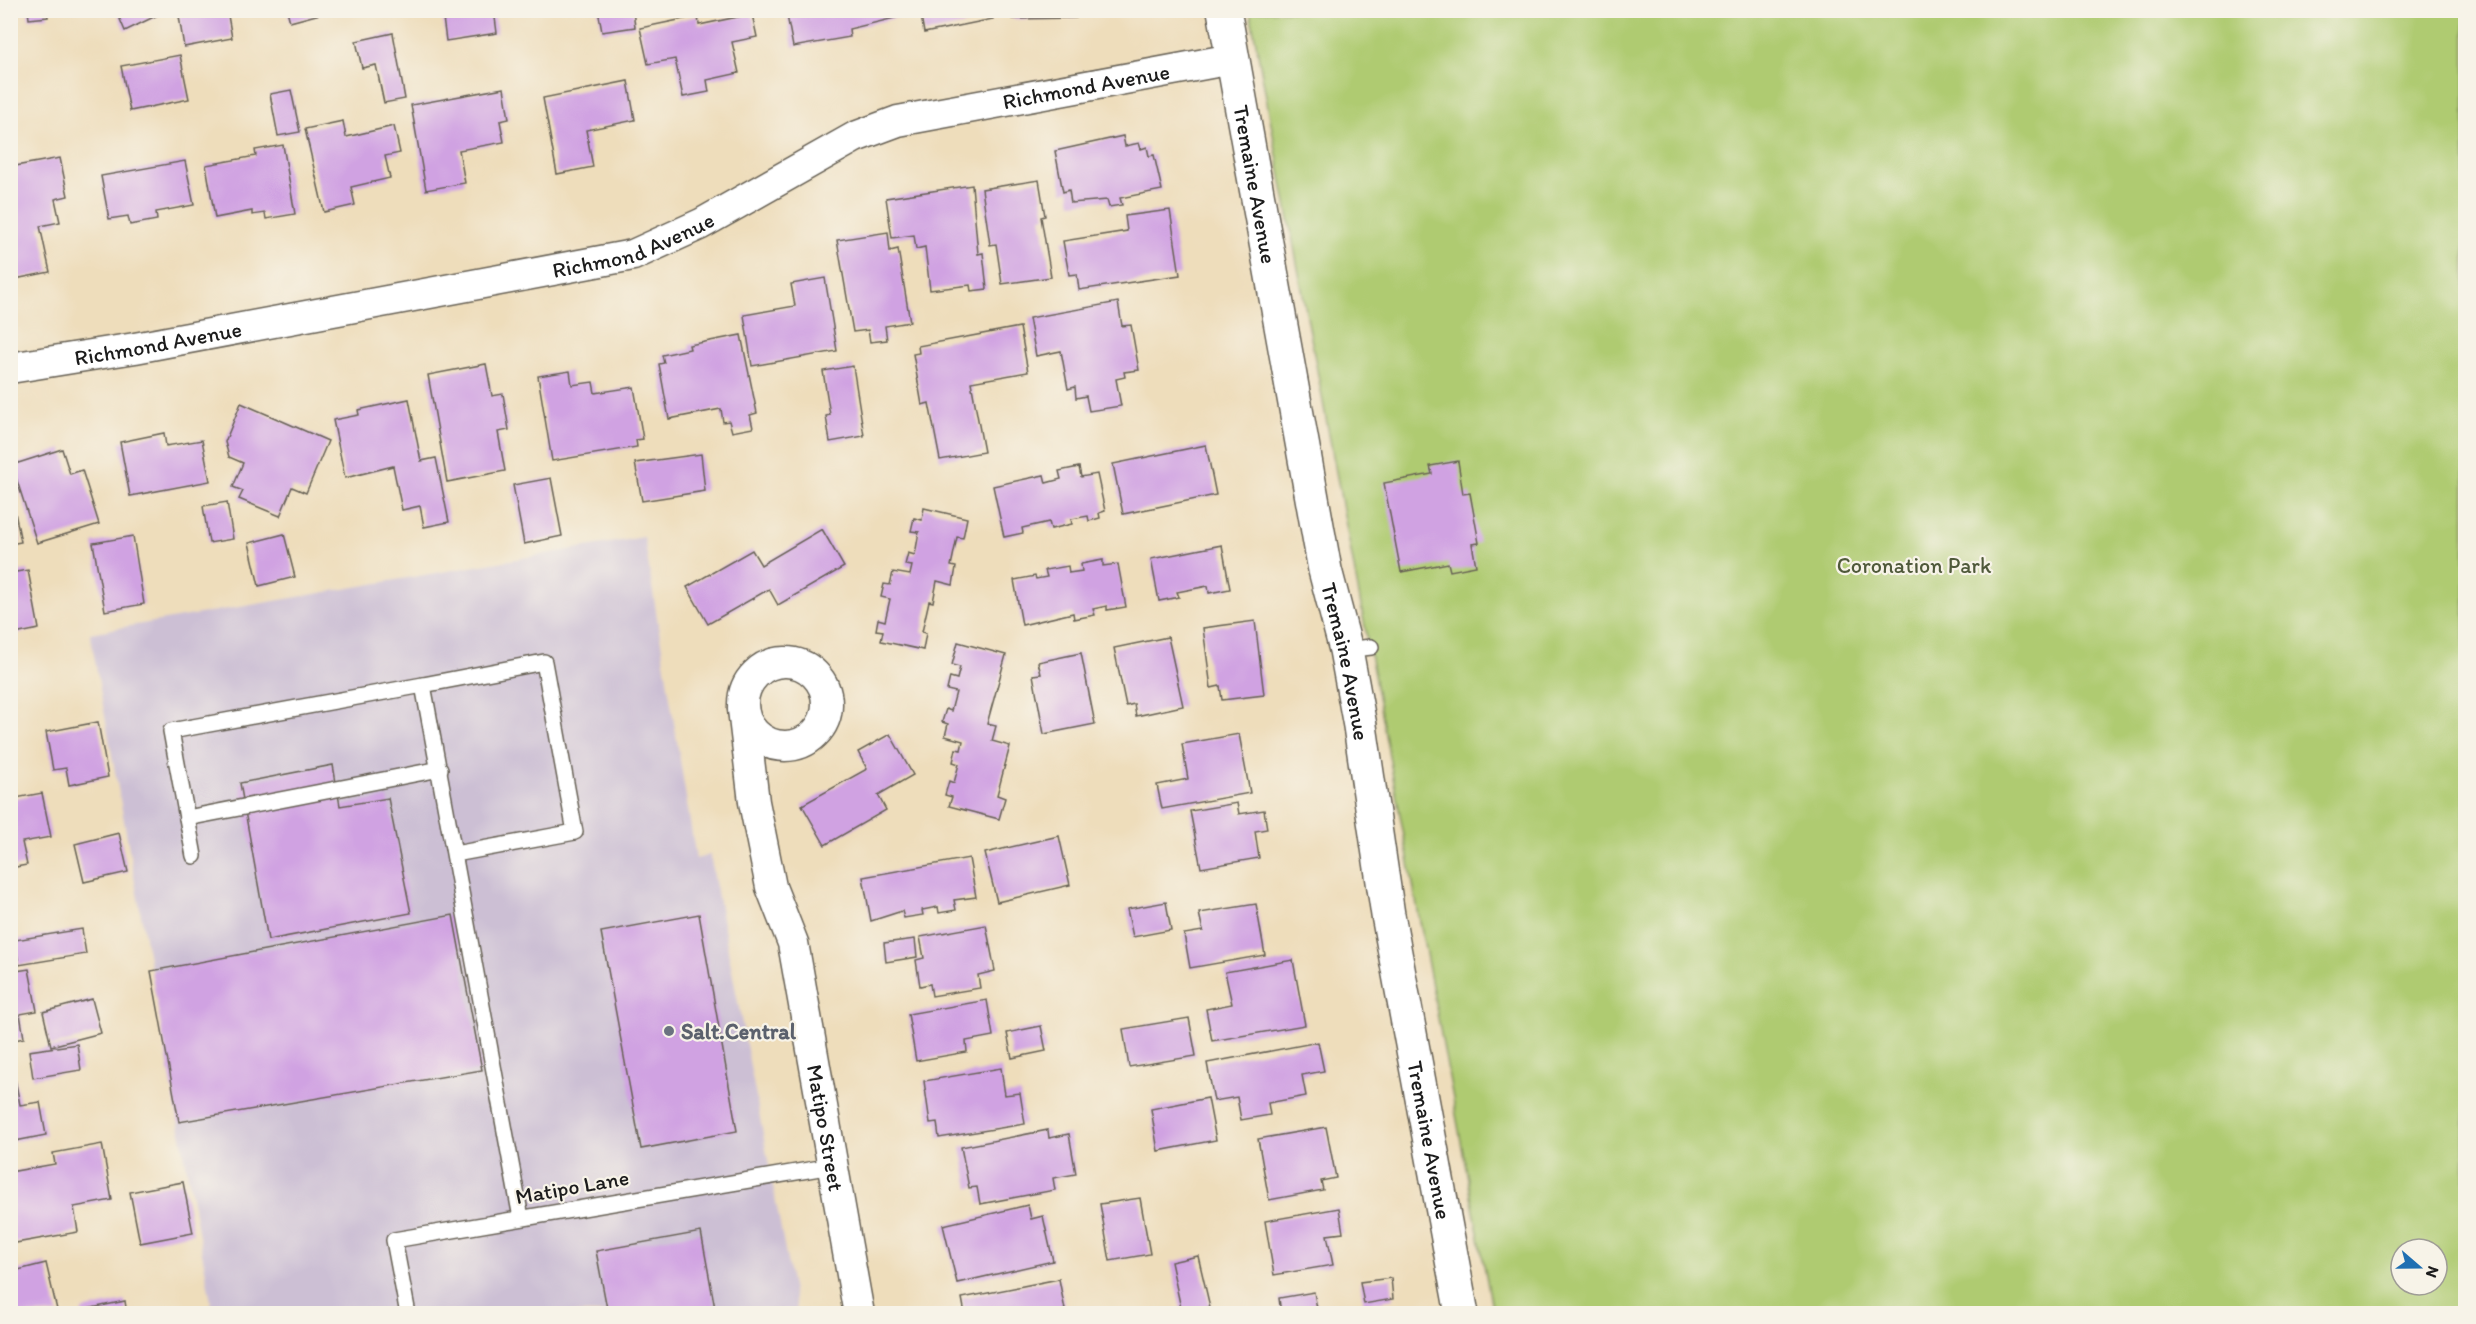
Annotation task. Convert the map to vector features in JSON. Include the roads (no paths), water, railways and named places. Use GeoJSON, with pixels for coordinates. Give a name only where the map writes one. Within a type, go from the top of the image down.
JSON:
{"type":"FeatureCollection","features":[{"type":"Feature","properties":{"kind":"main road","name":"Tremaine Avenue"},"geometry":{"type":"LineString","coordinates":[[1224,10],[1325,570],[1359,648],[1360,726],[1388,915],[1462,1314]]}},
{"type":"Feature","properties":{"kind":"street","name":"Richmond Avenue"},"geometry":{"type":"LineString","coordinates":[[10,369],[146,346],[633,255],[701,224],[855,137],[898,122],[1232,59]]}},
{"type":"Feature","properties":{"kind":"street","name":"Matipo Street"},"geometry":{"type":"LineString","coordinates":[[754,802],[759,775],[779,747],[794,746],[806,741],[817,732],[825,720],[826,693],[811,670],[798,664],[784,662],[765,668],[749,682],[744,695],[744,709],[754,802],[771,887],[793,943],[859,1314]]}},
{"type":"Feature","properties":{"kind":"street"},"geometry":{"type":"LineString","coordinates":[[744,709],[747,723],[755,734],[779,747]]}},
{"type":"Feature","properties":{"kind":"lane"},"geometry":{"type":"LineString","coordinates":[[194,856],[171,731],[544,662],[575,832],[455,854]]}},
{"type":"Feature","properties":{"kind":"lane"},"geometry":{"type":"LineString","coordinates":[[423,685],[521,1218]]}},
{"type":"Feature","properties":{"kind":"lane"},"geometry":{"type":"LineString","coordinates":[[187,818],[440,769]]}},
{"type":"Feature","properties":{"kind":"lane","name":"Matipo Lane"},"geometry":{"type":"LineString","coordinates":[[408,1314],[394,1240],[832,1166]]}},
{"type":"Feature","properties":{"kind":"place","name":"Salt.Central"},"geometry":{"type":"Point","coordinates":[669,1031]}},
{"type":"Feature","properties":{"kind":"park label","name":"Coronation Park"},"geometry":{"type":"Point","coordinates":[1914,565]}}]}
